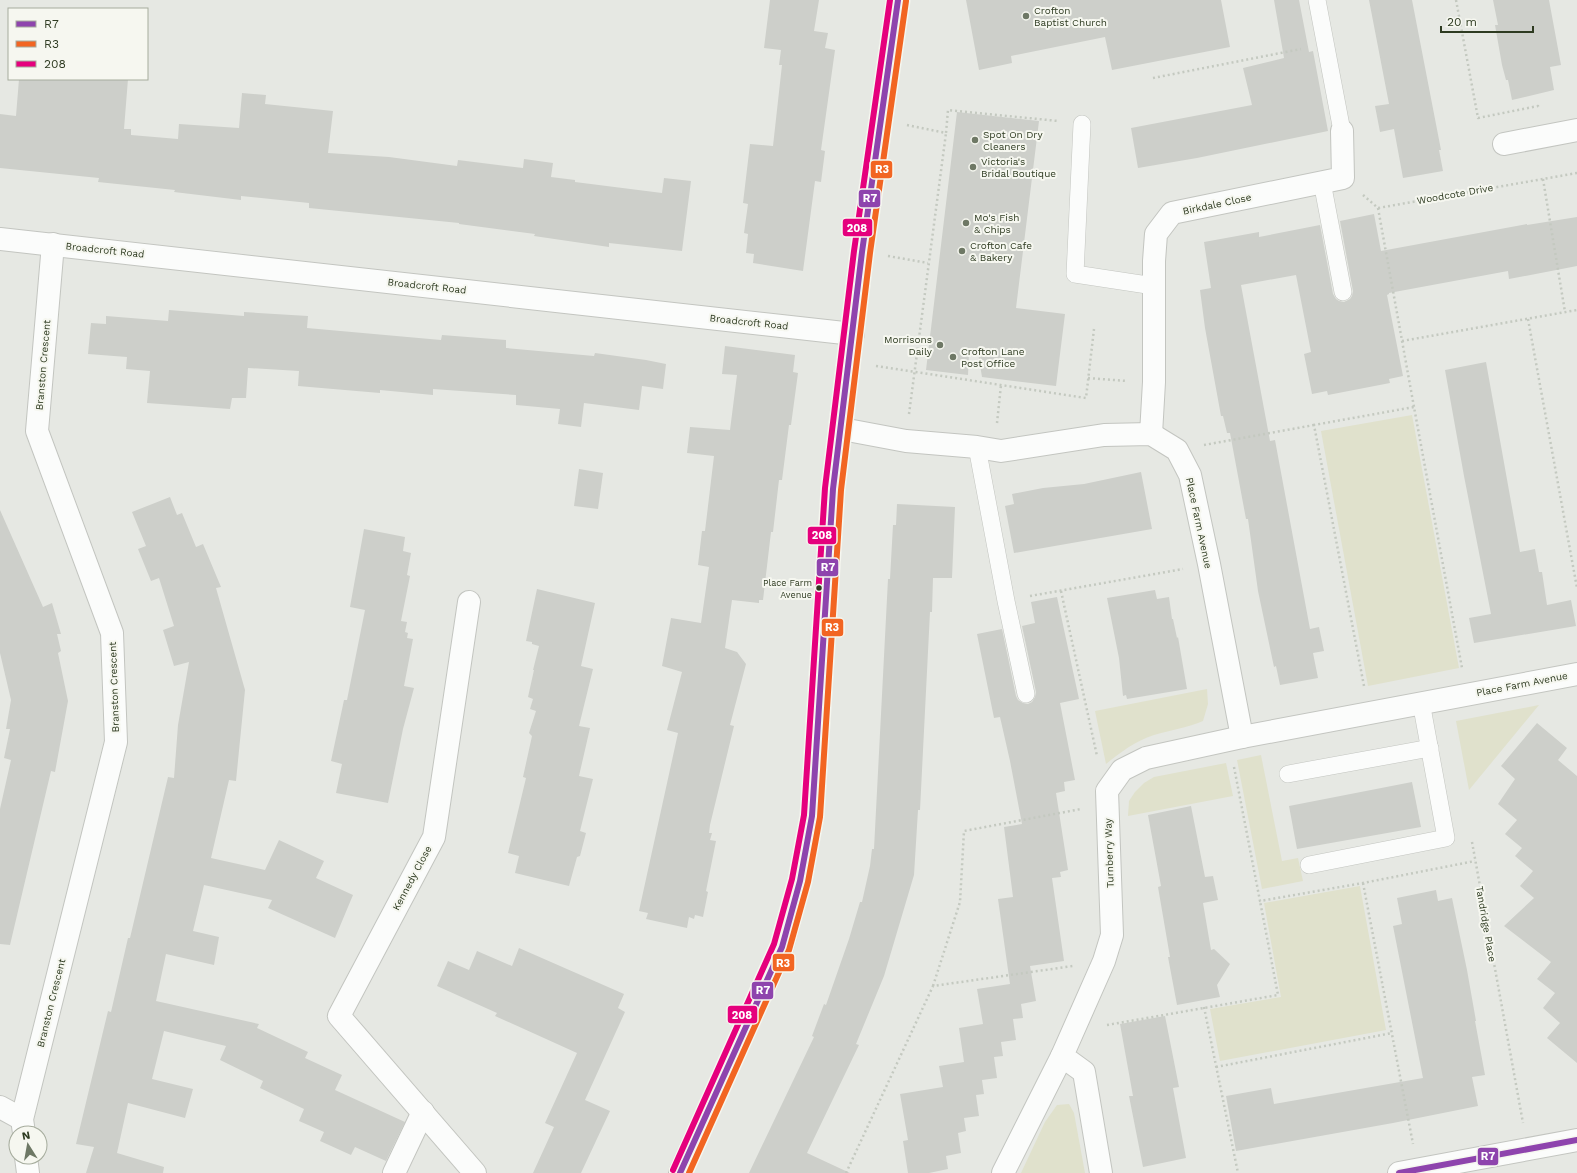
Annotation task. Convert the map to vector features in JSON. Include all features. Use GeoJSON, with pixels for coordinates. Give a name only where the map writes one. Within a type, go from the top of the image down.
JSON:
{"type":"FeatureCollection","features":[{"type":"Feature","properties":{"kind":"street"},"geometry":{"type":"LineString","coordinates":[[680,1173],[782,948],[800,881],[812,816],[833,489],[842,429],[848,361],[853,334],[862,252],[898,0]]}},
{"type":"Feature","properties":{"kind":"street"},"geometry":{"type":"LineString","coordinates":[[1504,144],[1577,130]]}},
{"type":"Feature","properties":{"kind":"street"},"geometry":{"type":"LineString","coordinates":[[1342,131],[1343,178]]}},
{"type":"Feature","properties":{"kind":"street","name":"Birkdale Close"},"geometry":{"type":"LineString","coordinates":[[1151,434],[1154,382],[1154,262],[1156,234],[1172,214],[1343,178]]}},
{"type":"Feature","properties":{"kind":"street","name":"Broadcroft Road"},"geometry":{"type":"LineString","coordinates":[[0,239],[853,334]]}},
{"type":"Feature","properties":{"kind":"street","name":"Branston Crescent"},"geometry":{"type":"LineString","coordinates":[[23,1125],[116,742],[112,633],[37,432],[53,244]]}},
{"type":"Feature","properties":{"kind":"street"},"geometry":{"type":"LineString","coordinates":[[842,429],[906,441],[1001,451],[1104,435],[1151,434],[1177,450]]}},
{"type":"Feature","properties":{"kind":"street","name":"Place Farm Avenue"},"geometry":{"type":"LineString","coordinates":[[1177,450],[1190,475],[1209,564],[1242,737],[1421,702],[1577,674]]}},
{"type":"Feature","properties":{"kind":"street","name":"Kennedy Close"},"geometry":{"type":"LineString","coordinates":[[469,602],[434,837],[339,1016],[475,1173]]}},
{"type":"Feature","properties":{"kind":"street","name":"Turnberry Way"},"geometry":{"type":"LineString","coordinates":[[1003,1173],[1062,1056],[1104,961],[1112,935],[1107,791],[1122,770],[1146,758],[1242,737]]}},
{"type":"Feature","properties":{"kind":"street"},"geometry":{"type":"LineString","coordinates":[[1062,1056],[1084,1072],[1101,1173]]}},
{"type":"Feature","properties":{"kind":"street"},"geometry":{"type":"LineString","coordinates":[[0,1107],[22,1125]]}},
{"type":"Feature","properties":{"kind":"street"},"geometry":{"type":"LineString","coordinates":[[394,1173],[423,1112]]}},
{"type":"Feature","properties":{"kind":"street"},"geometry":{"type":"LineString","coordinates":[[1417,1171],[1577,1140]]}},
{"type":"Feature","properties":{"kind":"lane"},"geometry":{"type":"LineString","coordinates":[[1317,0],[1342,131]]}},
{"type":"Feature","properties":{"kind":"lane"},"geometry":{"type":"LineString","coordinates":[[1082,124],[1075,274],[1154,286]]}},
{"type":"Feature","properties":{"kind":"lane"},"geometry":{"type":"LineString","coordinates":[[1322,182],[1343,292]]}},
{"type":"Feature","properties":{"kind":"lane"},"geometry":{"type":"LineString","coordinates":[[986,449],[1006,601],[1026,694]]}},
{"type":"Feature","properties":{"kind":"lane"},"geometry":{"type":"LineString","coordinates":[[1309,865],[1446,838],[1421,702]]}},
{"type":"Feature","properties":{"kind":"lane"},"geometry":{"type":"LineString","coordinates":[[1288,774],[1430,748]]}},
{"type":"Feature","properties":{"kind":"path"},"geometry":{"type":"LineString","coordinates":[[1456,0],[1478,118],[1538,106],[1545,136]]}},
{"type":"Feature","properties":{"kind":"path"},"geometry":{"type":"LineString","coordinates":[[1153,78],[1326,45]]}},
{"type":"Feature","properties":{"kind":"path"},"geometry":{"type":"LineString","coordinates":[[906,441],[948,110],[1082,124]]}},
{"type":"Feature","properties":{"kind":"path"},"geometry":{"type":"LineString","coordinates":[[881,120],[946,133]]}},
{"type":"Feature","properties":{"kind":"path","name":"Woodcote Drive"},"geometry":{"type":"LineString","coordinates":[[1378,208],[1577,173]]}},
{"type":"Feature","properties":{"kind":"path"},"geometry":{"type":"LineString","coordinates":[[1343,178],[1378,208]]}},
{"type":"Feature","properties":{"kind":"path"},"geometry":{"type":"LineString","coordinates":[[1543,178],[1566,312]]}},
{"type":"Feature","properties":{"kind":"path","name":"Place Farm Avenue"},"geometry":{"type":"LineString","coordinates":[[1378,208],[1466,694]]}},
{"type":"Feature","properties":{"kind":"path"},"geometry":{"type":"LineString","coordinates":[[862,252],[928,263]]}},
{"type":"Feature","properties":{"kind":"path"},"geometry":{"type":"LineString","coordinates":[[1402,341],[1577,310]]}},
{"type":"Feature","properties":{"kind":"path"},"geometry":{"type":"LineString","coordinates":[[1528,319],[1577,588]]}},
{"type":"Feature","properties":{"kind":"path"},"geometry":{"type":"LineString","coordinates":[[848,361],[914,373],[1086,398],[1094,329]]}},
{"type":"Feature","properties":{"kind":"path"},"geometry":{"type":"LineString","coordinates":[[1088,378],[1154,382]]}},
{"type":"Feature","properties":{"kind":"path"},"geometry":{"type":"LineString","coordinates":[[986,449],[1001,386]]}},
{"type":"Feature","properties":{"kind":"path"},"geometry":{"type":"LineString","coordinates":[[1177,450],[1414,407]]}},
{"type":"Feature","properties":{"kind":"path"},"geometry":{"type":"LineString","coordinates":[[1314,425],[1369,712]]}},
{"type":"Feature","properties":{"kind":"path"},"geometry":{"type":"LineString","coordinates":[[1006,601],[1209,564]]}},
{"type":"Feature","properties":{"kind":"path"},"geometry":{"type":"LineString","coordinates":[[1061,591],[1100,771],[1113,782]]}},
{"type":"Feature","properties":{"kind":"path"},"geometry":{"type":"LineString","coordinates":[[846,1173],[932,986],[960,902],[964,830],[1108,804]]}},
{"type":"Feature","properties":{"kind":"path","name":"Tandridge Place"},"geometry":{"type":"LineString","coordinates":[[1471,837],[1528,1149]]}},
{"type":"Feature","properties":{"kind":"path"},"geometry":{"type":"LineString","coordinates":[[1363,883],[1417,1171]]}},
{"type":"Feature","properties":{"kind":"path"},"geometry":{"type":"LineString","coordinates":[[1073,1031],[1278,995],[1260,901]]}},
{"type":"Feature","properties":{"kind":"path"},"geometry":{"type":"LineString","coordinates":[[932,986],[1104,961]]}},
{"type":"Feature","properties":{"kind":"path"},"geometry":{"type":"LineString","coordinates":[[1204,1007],[1238,1173]]}},
{"type":"Feature","properties":{"kind":"path"},"geometry":{"type":"LineString","coordinates":[[1216,1067],[1392,1033]]}},
{"type":"Feature","properties":{"kind":"green space"},"geometry":{"type":"Polygon","coordinates":[[[1412,415],[1459,668],[1368,686],[1321,431],[1412,415]]]}},
{"type":"Feature","properties":{"kind":"green space"},"geometry":{"type":"Polygon","coordinates":[[[1207,689],[1208,704],[1203,721],[1147,737],[1128,747],[1106,764],[1095,711],[1207,689]]]}},
{"type":"Feature","properties":{"kind":"green space"},"geometry":{"type":"Polygon","coordinates":[[[1539,705],[1469,790],[1456,721],[1539,705]]]}},
{"type":"Feature","properties":{"kind":"green space"},"geometry":{"type":"Polygon","coordinates":[[[1261,755],[1282,861],[1298,858],[1303,881],[1262,889],[1237,760],[1261,755]]]}},
{"type":"Feature","properties":{"kind":"green space"},"geometry":{"type":"Polygon","coordinates":[[[1226,763],[1233,796],[1128,816],[1129,801],[1135,792],[1144,783],[1154,777],[1226,763]]]}},
{"type":"Feature","properties":{"kind":"green space"},"geometry":{"type":"Polygon","coordinates":[[[1360,886],[1386,1030],[1220,1061],[1210,1009],[1281,997],[1264,903],[1360,886]]]}},
{"type":"Feature","properties":{"kind":"green space"},"geometry":{"type":"Polygon","coordinates":[[[1069,1104],[1074,1113],[1085,1173],[1021,1173],[1045,1122],[1057,1105],[1069,1104]]]}},
{"type":"Feature","properties":{"kind":"building"},"geometry":{"type":"Polygon","coordinates":[[[770,0],[819,0],[814,31],[828,33],[825,48],[835,50],[821,150],[825,151],[821,182],[815,181],[803,271],[753,263],[754,254],[746,253],[748,234],[744,233],[748,204],[743,203],[750,144],[773,146],[782,65],[779,65],[781,50],[764,48],[770,0]]]}},
{"type":"Feature","properties":{"kind":"building"},"geometry":{"type":"Polygon","coordinates":[[[966,0],[1221,0],[1230,47],[1112,70],[1105,37],[1011,56],[1012,63],[979,70],[966,0]]]}},
{"type":"Feature","properties":{"kind":"building"},"geometry":{"type":"Polygon","coordinates":[[[1274,0],[1299,0],[1309,52],[1313,51],[1328,131],[1197,158],[1138,168],[1131,128],[1252,105],[1243,68],[1284,58],[1274,0]]]}},
{"type":"Feature","properties":{"kind":"building"},"geometry":{"type":"Polygon","coordinates":[[[1369,0],[1412,0],[1441,150],[1439,150],[1443,171],[1403,178],[1394,129],[1380,132],[1375,106],[1389,104],[1369,0]]]}},
{"type":"Feature","properties":{"kind":"building"},"geometry":{"type":"Polygon","coordinates":[[[1493,0],[1549,0],[1561,65],[1550,67],[1554,90],[1512,100],[1508,80],[1506,80],[1502,65],[1495,25],[1498,25],[1493,0]]]}},
{"type":"Feature","properties":{"kind":"building"},"geometry":{"type":"Polygon","coordinates":[[[19,80],[128,80],[124,129],[131,129],[131,135],[178,139],[179,124],[239,128],[242,93],[266,95],[265,104],[333,111],[328,153],[389,157],[457,166],[458,160],[523,168],[524,159],[553,163],[551,177],[575,180],[575,182],[662,193],[664,178],[691,181],[682,251],[609,243],[609,247],[459,223],[309,208],[309,203],[241,196],[241,200],[174,192],[175,190],[98,182],[99,178],[0,168],[0,114],[16,116],[19,80]]]}},
{"type":"Feature","properties":{"kind":"building"},"geometry":{"type":"Polygon","coordinates":[[[957,112],[1039,121],[1016,308],[1065,314],[1056,386],[982,377],[978,353],[969,353],[968,375],[926,370],[957,112]]]}},
{"type":"Feature","properties":{"kind":"building"},"geometry":{"type":"Polygon","coordinates":[[[1374,214],[1381,251],[1527,224],[1577,217],[1577,266],[1509,279],[1508,271],[1389,293],[1387,295],[1403,376],[1389,379],[1390,383],[1328,395],[1327,391],[1312,394],[1304,354],[1311,352],[1296,275],[1241,285],[1270,441],[1275,440],[1310,629],[1319,627],[1324,651],[1313,653],[1318,678],[1280,685],[1276,666],[1274,667],[1258,591],[1248,519],[1246,519],[1230,433],[1227,433],[1223,416],[1221,416],[1205,328],[1200,290],[1211,288],[1204,242],[1259,232],[1259,237],[1320,225],[1333,294],[1336,299],[1344,302],[1350,299],[1353,291],[1340,221],[1374,214]]]}},
{"type":"Feature","properties":{"kind":"building"},"geometry":{"type":"Polygon","coordinates":[[[169,310],[244,316],[244,312],[308,316],[307,328],[441,340],[442,335],[506,340],[506,348],[594,356],[595,353],[646,360],[666,364],[663,389],[642,386],[639,410],[584,403],[581,427],[558,424],[560,409],[516,405],[516,395],[433,389],[433,395],[380,390],[380,393],[298,386],[299,371],[248,368],[246,398],[232,398],[230,409],[147,403],[150,371],[126,369],[127,357],[88,354],[91,323],[106,324],[106,316],[168,321],[169,310]]]}},
{"type":"Feature","properties":{"kind":"building"},"geometry":{"type":"Polygon","coordinates":[[[725,346],[795,355],[793,372],[798,373],[791,425],[789,425],[782,480],[779,480],[763,600],[759,600],[759,603],[732,600],[725,648],[737,652],[746,664],[730,725],[734,726],[710,825],[709,833],[712,833],[710,840],[716,841],[706,891],[708,892],[703,917],[695,915],[694,919],[689,917],[687,928],[646,919],[648,913],[639,911],[678,733],[667,730],[682,672],[662,666],[671,618],[701,623],[709,567],[698,565],[702,531],[705,531],[714,456],[687,453],[690,427],[730,430],[737,375],[722,374],[725,346]]]}},
{"type":"Feature","properties":{"kind":"building"},"geometry":{"type":"Polygon","coordinates":[[[1486,362],[1520,552],[1535,549],[1539,572],[1542,572],[1547,605],[1571,600],[1576,626],[1474,643],[1469,618],[1491,614],[1445,370],[1486,362]]]}},
{"type":"Feature","properties":{"kind":"building"},"geometry":{"type":"Polygon","coordinates":[[[579,469],[603,473],[598,509],[574,506],[579,469]]]}},
{"type":"Feature","properties":{"kind":"building"},"geometry":{"type":"Polygon","coordinates":[[[1141,472],[1152,529],[1014,553],[1005,506],[1014,504],[1012,494],[1043,488],[1084,484],[1141,472]]]}},
{"type":"Feature","properties":{"kind":"building"},"geometry":{"type":"Polygon","coordinates":[[[170,497],[177,515],[182,513],[196,547],[203,544],[221,587],[216,588],[245,690],[236,781],[229,780],[211,858],[265,870],[279,840],[324,861],[316,878],[353,895],[335,938],[268,908],[272,900],[204,885],[193,931],[219,937],[214,965],[166,954],[156,1001],[259,1024],[257,1028],[308,1052],[305,1058],[342,1075],[335,1090],[405,1122],[386,1161],[355,1147],[351,1155],[320,1141],[324,1132],[299,1121],[304,1109],[260,1088],[263,1081],[220,1060],[226,1046],[164,1031],[152,1079],[193,1089],[185,1118],[128,1103],[117,1153],[164,1167],[163,1173],[86,1173],[94,1147],[76,1144],[108,1011],[111,1012],[128,938],[130,938],[168,777],[174,778],[178,725],[189,662],[174,666],[163,630],[174,626],[159,578],[151,581],[138,549],[146,546],[132,512],[170,497]]]}},
{"type":"Feature","properties":{"kind":"building"},"geometry":{"type":"Polygon","coordinates":[[[897,504],[955,507],[952,578],[933,578],[920,810],[918,810],[914,875],[884,976],[856,1044],[859,1045],[807,1153],[850,1173],[749,1173],[814,1037],[812,1036],[824,1004],[826,1005],[860,902],[862,902],[872,849],[874,849],[888,579],[890,579],[893,525],[896,525],[897,504]]]}},
{"type":"Feature","properties":{"kind":"building"},"geometry":{"type":"Polygon","coordinates":[[[0,510],[43,607],[52,603],[61,634],[57,634],[61,651],[58,653],[68,701],[55,772],[51,771],[10,945],[0,944],[0,809],[11,760],[4,758],[10,729],[6,729],[11,700],[0,653],[0,510]]]}},
{"type":"Feature","properties":{"kind":"building"},"geometry":{"type":"Polygon","coordinates":[[[364,529],[405,537],[403,551],[411,553],[407,575],[410,576],[401,621],[407,622],[405,632],[408,633],[407,638],[413,639],[404,686],[414,688],[403,729],[388,803],[336,793],[342,764],[331,761],[344,700],[347,700],[365,610],[350,607],[364,529]]]}},
{"type":"Feature","properties":{"kind":"building"},"geometry":{"type":"Polygon","coordinates":[[[537,589],[595,603],[581,666],[593,669],[579,726],[590,728],[579,776],[593,779],[580,831],[586,833],[580,856],[577,857],[569,886],[515,873],[519,856],[508,853],[526,778],[523,777],[532,736],[529,733],[536,711],[530,709],[533,699],[528,697],[539,646],[532,644],[532,642],[526,641],[537,589]]]}},
{"type":"Feature","properties":{"kind":"building"},"geometry":{"type":"Polygon","coordinates":[[[1155,590],[1157,599],[1169,597],[1172,619],[1177,638],[1178,637],[1187,689],[1127,699],[1126,695],[1123,696],[1119,658],[1107,598],[1155,590]]]}},
{"type":"Feature","properties":{"kind":"building"},"geometry":{"type":"Polygon","coordinates":[[[1057,597],[1079,699],[1060,703],[1075,780],[1064,782],[1065,791],[1056,793],[1068,870],[1060,872],[1061,877],[1052,878],[1064,961],[1030,966],[1036,1001],[1021,1004],[1023,1018],[1013,1019],[1016,1040],[1001,1042],[1003,1056],[994,1057],[997,1078],[982,1080],[984,1094],[976,1095],[979,1116],[964,1118],[966,1131],[958,1133],[961,1153],[946,1156],[948,1169],[929,1173],[908,1173],[903,1141],[908,1140],[900,1094],[943,1087],[939,1066],[964,1062],[959,1028],[983,1024],[977,989],[1010,984],[998,899],[1013,897],[1004,827],[1022,824],[1000,717],[994,718],[977,634],[1002,629],[1016,696],[1018,700],[1028,704],[1032,702],[1036,692],[1022,626],[1035,623],[1031,602],[1057,597]]]}},
{"type":"Feature","properties":{"kind":"building"},"geometry":{"type":"Polygon","coordinates":[[[1537,723],[1567,748],[1558,760],[1577,776],[1577,1063],[1547,1038],[1560,1023],[1543,1008],[1555,993],[1537,979],[1551,962],[1504,926],[1534,898],[1520,886],[1533,871],[1515,856],[1522,848],[1505,834],[1517,820],[1498,804],[1515,779],[1501,766],[1537,723]]]}},
{"type":"Feature","properties":{"kind":"building"},"geometry":{"type":"Polygon","coordinates":[[[1412,782],[1421,827],[1297,849],[1289,806],[1412,782]]]}},
{"type":"Feature","properties":{"kind":"building"},"geometry":{"type":"Polygon","coordinates":[[[1191,806],[1205,877],[1213,876],[1218,900],[1203,903],[1211,950],[1214,949],[1230,964],[1217,985],[1220,997],[1177,1005],[1168,957],[1170,957],[1158,887],[1161,886],[1148,815],[1191,806]]]}},
{"type":"Feature","properties":{"kind":"building"},"geometry":{"type":"Polygon","coordinates":[[[1436,890],[1438,901],[1452,898],[1467,970],[1485,1075],[1472,1077],[1478,1106],[1236,1151],[1226,1096],[1271,1088],[1274,1104],[1423,1078],[1393,926],[1402,924],[1397,898],[1436,890]]]}},
{"type":"Feature","properties":{"kind":"building"},"geometry":{"type":"Polygon","coordinates":[[[519,948],[624,994],[618,1008],[625,1012],[585,1100],[610,1111],[581,1173],[533,1173],[554,1127],[545,1123],[577,1053],[495,1016],[497,1013],[437,986],[448,961],[469,970],[477,951],[512,966],[519,948]]]}},
{"type":"Feature","properties":{"kind":"building"},"geometry":{"type":"Polygon","coordinates":[[[1165,1016],[1179,1087],[1173,1088],[1186,1158],[1143,1167],[1129,1096],[1133,1096],[1120,1024],[1165,1016]]]}},
{"type":"Feature","properties":{"kind":"transit line","name":"208"},"geometry":{"type":"LineString","coordinates":[[673,1170],[774,944],[792,879],[804,815],[825,488],[854,251],[890,0]]}},
{"type":"Feature","properties":{"kind":"transit line","name":"R7"},"geometry":{"type":"LineString","coordinates":[[680,1173],[782,947],[800,881],[812,816],[833,489],[862,252],[898,0]]}},
{"type":"Feature","properties":{"kind":"transit line","name":"R3"},"geometry":{"type":"LineString","coordinates":[[689,1173],[789,950],[808,882],[820,817],[841,490],[870,253],[906,1]]}},
{"type":"Feature","properties":{"kind":"transit line","name":"R7"},"geometry":{"type":"LineString","coordinates":[[1399,1173],[1577,1140]]}},
{"type":"Feature","properties":{"kind":"place","name":"Crofton Baptist Church"},"geometry":{"type":"Point","coordinates":[1026,16]}},
{"type":"Feature","properties":{"kind":"place","name":"Spot On Dry Cleaners"},"geometry":{"type":"Point","coordinates":[975,140]}},
{"type":"Feature","properties":{"kind":"place","name":"Victoria's Bridal Boutique"},"geometry":{"type":"Point","coordinates":[973,167]}},
{"type":"Feature","properties":{"kind":"place","name":"Mo's Fish & Chips"},"geometry":{"type":"Point","coordinates":[966,223]}},
{"type":"Feature","properties":{"kind":"place","name":"Crofton Cafe & Bakery"},"geometry":{"type":"Point","coordinates":[962,251]}},
{"type":"Feature","properties":{"kind":"place","name":"Morrisons Daily"},"geometry":{"type":"Point","coordinates":[940,345]}},
{"type":"Feature","properties":{"kind":"place","name":"Crofton Lane Post Office"},"geometry":{"type":"Point","coordinates":[953,357]}},
{"type":"Feature","properties":{"kind":"place","name":"Place Farm Avenue"},"geometry":{"type":"Point","coordinates":[819,588]}}]}
